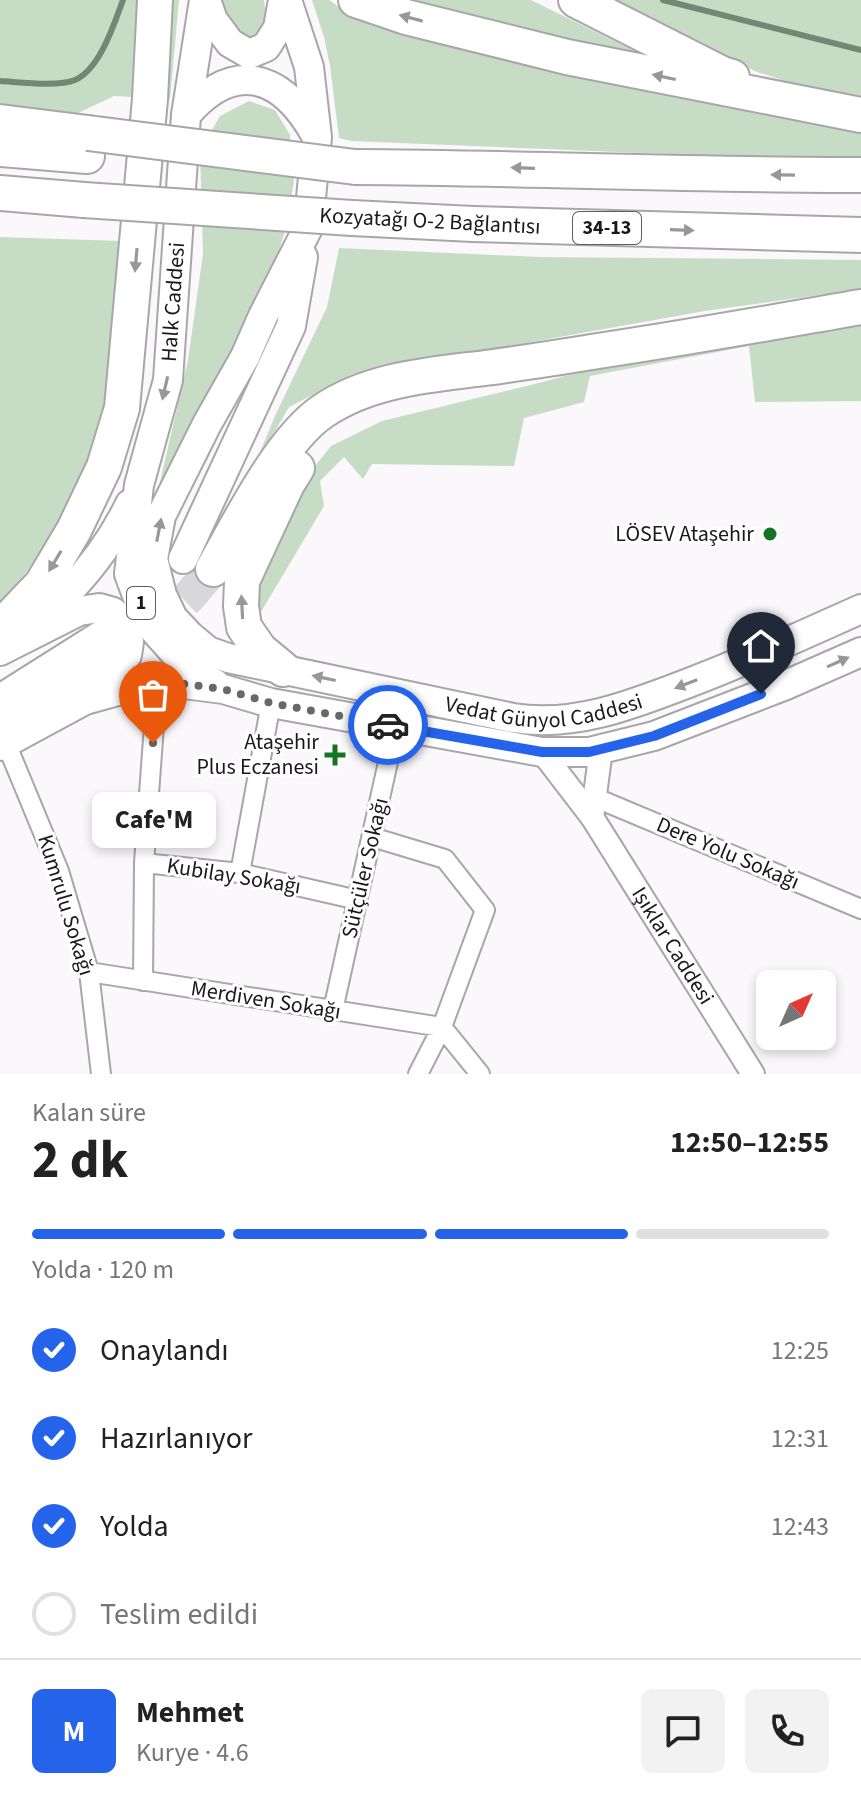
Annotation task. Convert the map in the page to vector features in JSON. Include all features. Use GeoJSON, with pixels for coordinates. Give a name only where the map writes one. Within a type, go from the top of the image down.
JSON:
{"type":"FeatureCollection","features":[{"type":"Feature","properties":{"kind":"highway"},"geometry":{"type":"LineString","coordinates":[[0,628],[42,584],[74,530],[104,467],[122,408],[150,99],[155,0]]}},
{"type":"Feature","properties":{"kind":"highway"},"geometry":{"type":"LineString","coordinates":[[356,0],[406,17],[567,57],[856,115]]}},
{"type":"Feature","properties":{"kind":"highway"},"geometry":{"type":"LineString","coordinates":[[576,0],[722,74],[856,115]]}},
{"type":"Feature","properties":{"kind":"highway"},"geometry":{"type":"LineString","coordinates":[[0,122],[88,144]]}},
{"type":"Feature","properties":{"kind":"highway"},"geometry":{"type":"LineString","coordinates":[[0,149],[88,144],[355,167],[861,175]]}},
{"type":"Feature","properties":{"kind":"highway","name":"Kozyatağı O-2 Bağlantısı"},"geometry":{"type":"LineString","coordinates":[[0,193],[473,224],[861,235]]}},
{"type":"Feature","properties":{"kind":"highway"},"geometry":{"type":"LineString","coordinates":[[0,202],[84,200]]}},
{"type":"Feature","properties":{"kind":"highway"},"geometry":{"type":"LineString","coordinates":[[198,564],[297,434],[320,412],[366,388],[861,307]]}},
{"type":"Feature","properties":{"kind":"highway"},"geometry":{"type":"LineString","coordinates":[[283,669],[260,650],[244,627],[242,581],[287,484],[308,452],[330,429],[348,418],[421,396],[631,346]]}},
{"type":"Feature","properties":{"kind":"highway"},"geometry":{"type":"LineString","coordinates":[[2,735],[108,645]]}},
{"type":"Feature","properties":{"kind":"main road"},"geometry":{"type":"LineString","coordinates":[[205,0],[213,20],[230,43],[249,54],[266,47],[278,28],[285,0]]}},
{"type":"Feature","properties":{"kind":"main road","name":"Halk Caddesi"},"geometry":{"type":"LineString","coordinates":[[139,485],[168,380],[186,115],[205,0]]}},
{"type":"Feature","properties":{"kind":"main road"},"geometry":{"type":"LineString","coordinates":[[285,0],[309,67],[317,137]]}},
{"type":"Feature","properties":{"kind":"main road"},"geometry":{"type":"LineString","coordinates":[[186,115],[215,88],[233,81],[256,80],[274,86],[302,112],[317,137]]}},
{"type":"Feature","properties":{"kind":"main road","name":"Vedat Günyol Caddesi"},"geometry":{"type":"LineString","coordinates":[[317,137],[308,228],[245,357],[161,516],[153,559],[162,595],[173,618],[190,636],[208,651],[228,658],[513,718],[568,720],[630,705],[736,665],[861,609]]}},
{"type":"Feature","properties":{"kind":"main road"},"geometry":{"type":"LineString","coordinates":[[198,564],[291,326],[308,228]]}},
{"type":"Feature","properties":{"kind":"main road"},"geometry":{"type":"LineString","coordinates":[[0,643],[18,633],[67,593],[117,531],[139,485]]}},
{"type":"Feature","properties":{"kind":"main road","name":"1"},"geometry":{"type":"LineString","coordinates":[[139,485],[129,574],[139,601],[155,631],[172,652],[189,669],[223,689]]}},
{"type":"Feature","properties":{"kind":"main road"},"geometry":{"type":"LineString","coordinates":[[0,651],[79,611],[99,608],[113,612],[127,626],[127,655],[107,681],[85,700]]}},
{"type":"Feature","properties":{"kind":"main road"},"geometry":{"type":"LineString","coordinates":[[0,699],[108,645]]}},
{"type":"Feature","properties":{"kind":"main road","name":"Vedat Günyol Caddesi"},"geometry":{"type":"LineString","coordinates":[[2,735],[85,700],[139,685],[184,684],[223,689],[271,703],[542,752],[573,753],[601,750],[654,736],[861,652]]}},
{"type":"Feature","properties":{"kind":"street","name":"Kubilay Sokağı"},"geometry":{"type":"LineString","coordinates":[[157,684],[144,863],[240,873],[358,900]]}},
{"type":"Feature","properties":{"kind":"street"},"geometry":{"type":"LineString","coordinates":[[240,873],[271,703]]}},
{"type":"Feature","properties":{"kind":"street","name":"Sütçüler Sokağı"},"geometry":{"type":"LineString","coordinates":[[333,1010],[396,726]]}},
{"type":"Feature","properties":{"kind":"street","name":"Kumrulu Sokağı"},"geometry":{"type":"LineString","coordinates":[[2,735],[59,871],[89,972],[101,1074]]}},
{"type":"Feature","properties":{"kind":"street"},"geometry":{"type":"LineString","coordinates":[[594,807],[601,750]]}},
{"type":"Feature","properties":{"kind":"street","name":"Işıklar Caddesi"},"geometry":{"type":"LineString","coordinates":[[542,752],[594,807],[753,1074]]}},
{"type":"Feature","properties":{"kind":"street","name":"Dere Yolu Sokağı"},"geometry":{"type":"LineString","coordinates":[[594,807],[861,909]]}},
{"type":"Feature","properties":{"kind":"street"},"geometry":{"type":"LineString","coordinates":[[372,837],[445,859],[485,910],[442,1027],[418,1074]]}},
{"type":"Feature","properties":{"kind":"street"},"geometry":{"type":"LineString","coordinates":[[143,981],[144,863]]}},
{"type":"Feature","properties":{"kind":"street","name":"Merdiven Sokağı"},"geometry":{"type":"LineString","coordinates":[[89,972],[442,1027]]}},
{"type":"Feature","properties":{"kind":"street"},"geometry":{"type":"LineString","coordinates":[[442,1027],[480,1074]]}},
{"type":"Feature","properties":{"kind":"green space"},"geometry":{"type":"Polygon","coordinates":[[[0,0],[179,0],[170,99],[114,96],[74,115],[0,104],[0,0]]]}},
{"type":"Feature","properties":{"kind":"green space"},"geometry":{"type":"Polygon","coordinates":[[[222,0],[264,0],[266,16],[257,34],[247,38],[237,31],[226,17],[222,0]]]}},
{"type":"Feature","properties":{"kind":"green space"},"geometry":{"type":"Polygon","coordinates":[[[312,0],[329,0],[349,14],[861,130],[861,162],[351,141],[339,138],[330,66],[312,0]]]}},
{"type":"Feature","properties":{"kind":"green space"},"geometry":{"type":"Polygon","coordinates":[[[400,0],[531,0],[651,59],[651,66],[400,0]]]}},
{"type":"Feature","properties":{"kind":"green space"},"geometry":{"type":"Polygon","coordinates":[[[601,0],[861,0],[861,105],[757,72],[601,0]]]}},
{"type":"Feature","properties":{"kind":"green space"},"geometry":{"type":"Polygon","coordinates":[[[249,101],[275,110],[290,135],[294,182],[285,231],[271,276],[222,391],[160,482],[188,360],[203,254],[200,150],[220,116],[249,101]]]}},
{"type":"Feature","properties":{"kind":"green space"},"geometry":{"type":"Polygon","coordinates":[[[0,237],[121,241],[111,364],[104,405],[88,458],[65,511],[50,536],[0,604],[0,237]]]}},
{"type":"Feature","properties":{"kind":"green space"},"geometry":{"type":"Polygon","coordinates":[[[339,248],[540,257],[861,260],[861,289],[705,311],[354,374],[289,407],[253,469],[327,307],[339,248]]]}},
{"type":"Feature","properties":{"kind":"green space"},"geometry":{"type":"Polygon","coordinates":[[[861,317],[861,401],[755,402],[749,346],[590,376],[584,402],[524,418],[514,466],[372,464],[363,479],[344,457],[320,481],[324,506],[258,617],[253,582],[295,491],[331,446],[382,421],[622,361],[861,317]]]}},
{"type":"Feature","properties":{"kind":"waterway"},"geometry":{"type":"LineString","coordinates":[[0,81],[38,84],[75,80],[99,56],[123,0]]}},
{"type":"Feature","properties":{"kind":"waterway"},"geometry":{"type":"LineString","coordinates":[[663,0],[861,50]]}},
{"type":"Feature","properties":{"kind":"tunnel"},"geometry":{"type":"LineString","coordinates":[[148,636],[213,569]]}},
{"type":"Feature","properties":{"kind":"way so far"},"geometry":{"type":"LineString","coordinates":[[153,743],[157,684],[223,689],[271,703],[388,725]]}},
{"type":"Feature","properties":{"kind":"place","name":"LÖSEV Ataşehir"},"geometry":{"type":"Point","coordinates":[770,534]}},
{"type":"Feature","properties":{"kind":"place","name":"Cafe'M"},"geometry":{"type":"Point","coordinates":[153,743]}},
{"type":"Feature","properties":{"kind":"place","name":"Ataşehir Plus Eczanesi"},"geometry":{"type":"Point","coordinates":[335,755]}},
{"type":"Feature","properties":{"kind":"route"},"geometry":{"type":"LineString","coordinates":[[388,725],[542,752],[589,752],[654,736],[761,694]]}}]}
